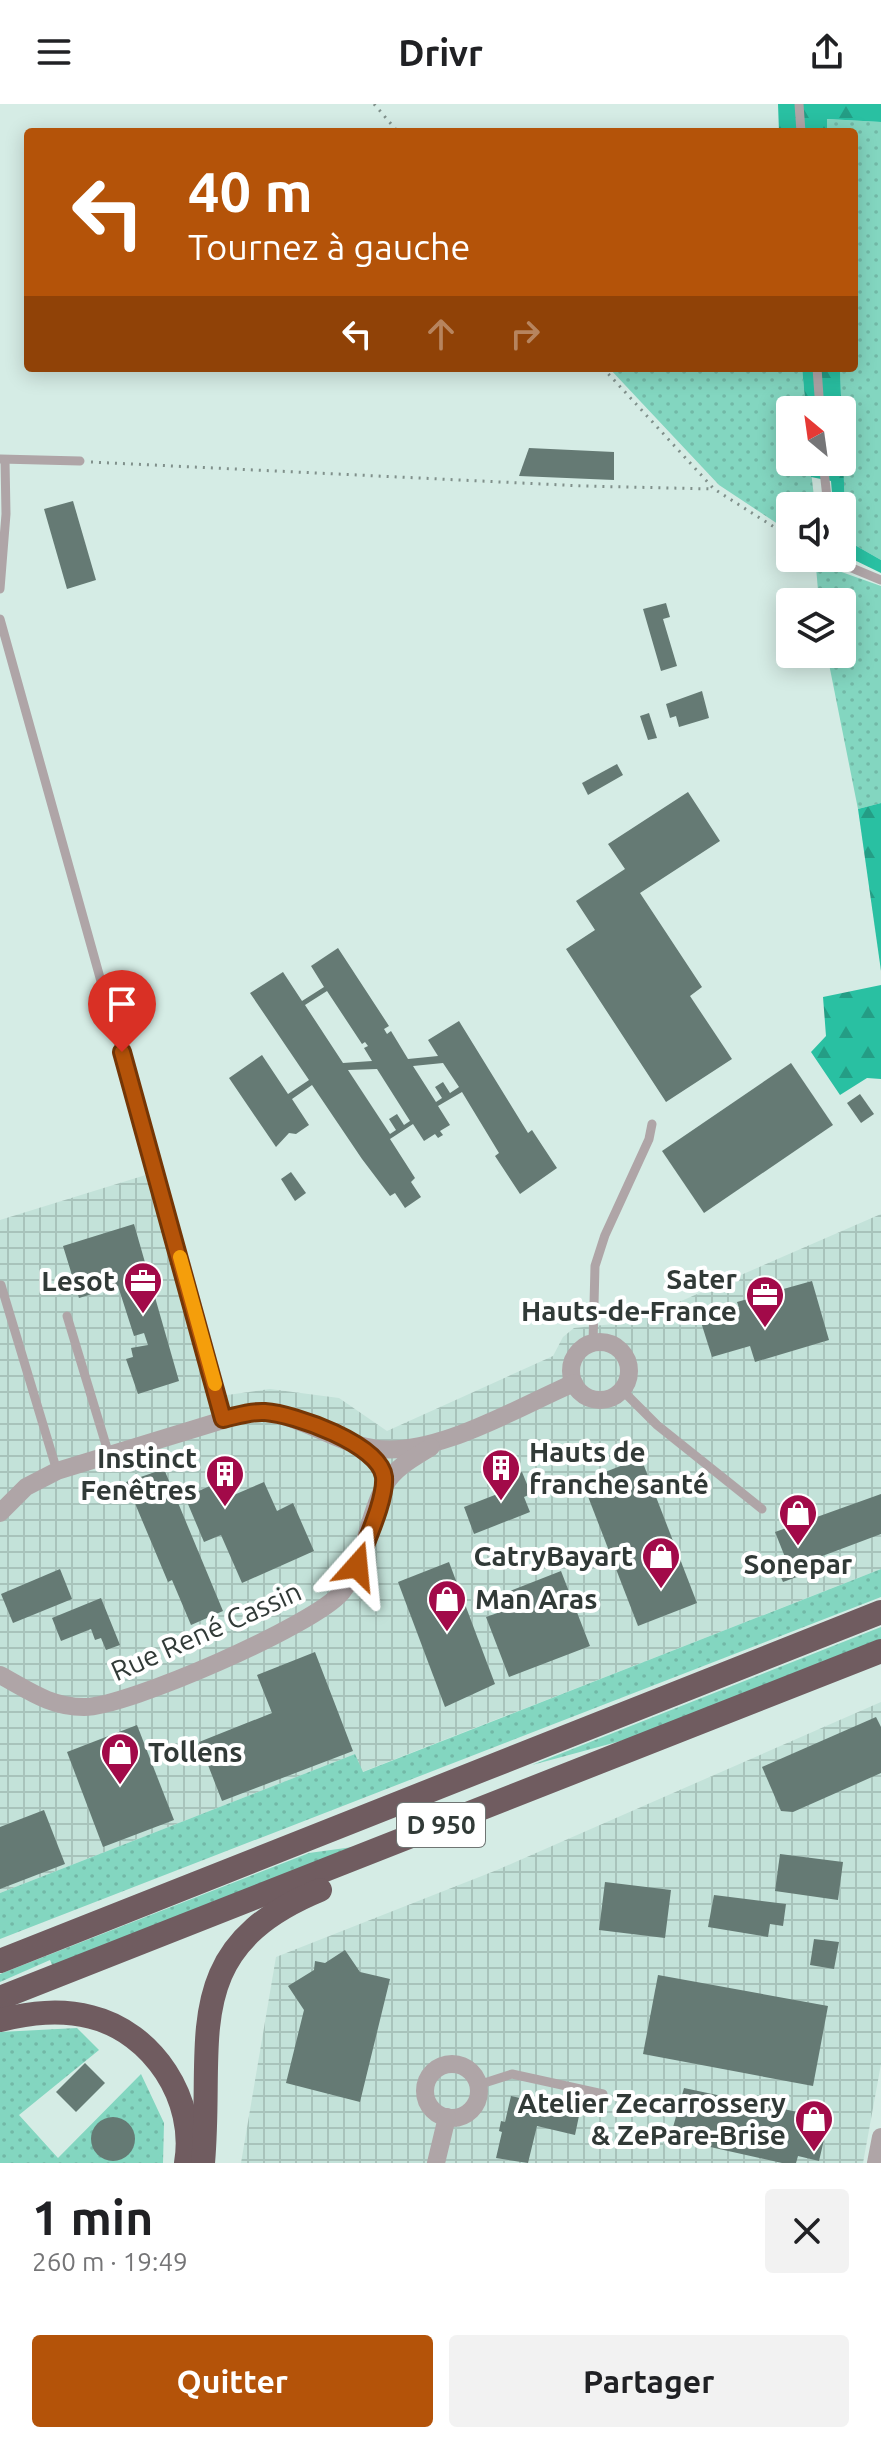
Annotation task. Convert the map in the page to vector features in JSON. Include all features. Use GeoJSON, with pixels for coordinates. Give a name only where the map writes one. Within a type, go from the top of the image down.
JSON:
{"type":"FeatureCollection","features":[{"type":"Feature","properties":{"kind":"highway","name":"D 950"},"geometry":{"type":"LineString","coordinates":[[5,1958],[881,1612]]}},
{"type":"Feature","properties":{"kind":"highway","name":"D 950"},"geometry":{"type":"LineString","coordinates":[[0,1998],[881,1651]]}},
{"type":"Feature","properties":{"kind":"highway"},"geometry":{"type":"LineString","coordinates":[[203,2163],[205,2045],[211,2001],[228,1960],[253,1927],[292,1901],[469,1827],[630,1751]]}},
{"type":"Feature","properties":{"kind":"highway"},"geometry":{"type":"LineString","coordinates":[[0,2020],[44,2012],[74,2013],[113,2025],[138,2041],[159,2063],[181,2099],[187,2128],[186,2163]]}},
{"type":"Feature","properties":{"kind":"street"},"geometry":{"type":"LineString","coordinates":[[593,1343],[610,1344],[624,1354],[629,1371],[622,1390],[598,1400],[584,1394],[574,1383],[573,1361],[581,1349],[593,1343]]}},
{"type":"Feature","properties":{"kind":"street"},"geometry":{"type":"LineString","coordinates":[[0,1513],[26,1487],[57,1471],[252,1412],[272,1413],[363,1446],[393,1449],[442,1440],[574,1383]]}},
{"type":"Feature","properties":{"kind":"street","name":"Rue René Cassin"},"geometry":{"type":"LineString","coordinates":[[0,1675],[54,1703],[96,1706],[152,1689],[295,1626],[327,1607],[352,1577],[383,1487],[402,1467],[442,1440]]}},
{"type":"Feature","properties":{"kind":"street"},"geometry":{"type":"LineString","coordinates":[[363,1446],[380,1466],[383,1487]]}},
{"type":"Feature","properties":{"kind":"street"},"geometry":{"type":"LineString","coordinates":[[460,2065],[470,2071],[478,2085],[477,2101],[470,2111],[447,2117],[436,2113],[427,2101],[425,2086],[432,2072],[441,2066],[460,2065]]}},
{"type":"Feature","properties":{"kind":"street"},"geometry":{"type":"LineString","coordinates":[[436,2163],[447,2117]]}},
{"type":"Feature","properties":{"kind":"street"},"geometry":{"type":"LineString","coordinates":[[876,2163],[881,2137]]}},
{"type":"Feature","properties":{"kind":"lane"},"geometry":{"type":"LineString","coordinates":[[799,104],[801,128]]}},
{"type":"Feature","properties":{"kind":"lane"},"geometry":{"type":"LineString","coordinates":[[817,372],[819,396]]}},
{"type":"Feature","properties":{"kind":"lane"},"geometry":{"type":"LineString","coordinates":[[0,589],[6,514],[2,460],[80,461]]}},
{"type":"Feature","properties":{"kind":"lane"},"geometry":{"type":"LineString","coordinates":[[856,570],[881,580]]}},
{"type":"Feature","properties":{"kind":"lane"},"geometry":{"type":"LineString","coordinates":[[0,619],[223,1419]]}},
{"type":"Feature","properties":{"kind":"lane"},"geometry":{"type":"LineString","coordinates":[[593,1343],[595,1266],[605,1235],[649,1139],[652,1124]]}},
{"type":"Feature","properties":{"kind":"lane"},"geometry":{"type":"LineString","coordinates":[[1,1285],[57,1471]]}},
{"type":"Feature","properties":{"kind":"lane"},"geometry":{"type":"LineString","coordinates":[[67,1316],[109,1455]]}},
{"type":"Feature","properties":{"kind":"lane"},"geometry":{"type":"LineString","coordinates":[[622,1390],[657,1425],[762,1509]]}},
{"type":"Feature","properties":{"kind":"lane"},"geometry":{"type":"LineString","coordinates":[[478,2085],[512,2074],[603,2094]]}},
{"type":"Feature","properties":{"kind":"path"},"geometry":{"type":"LineString","coordinates":[[374,104],[395,128]]}},
{"type":"Feature","properties":{"kind":"path"},"geometry":{"type":"LineString","coordinates":[[607,372],[714,489],[776,528]]}},
{"type":"Feature","properties":{"kind":"path"},"geometry":{"type":"LineString","coordinates":[[80,461],[583,486],[714,489]]}},
{"type":"Feature","properties":{"kind":"shaded area"},"geometry":{"type":"Polygon","coordinates":[[[149,1174],[179,1253],[181,1285],[213,1397],[270,1389],[339,1398],[387,1431],[553,1356],[563,1337],[574,1328],[633,1322],[881,1214],[881,1569],[362,1772],[355,1754],[0,1893],[0,1220],[149,1174]]]}},
{"type":"Feature","properties":{"kind":"shaded area"},"geometry":{"type":"Polygon","coordinates":[[[881,1702],[881,2064],[863,2163],[241,2163],[276,1957],[497,1870],[881,1702]]]}},
{"type":"Feature","properties":{"kind":"green space"},"geometry":{"type":"Polygon","coordinates":[[[778,104],[881,104],[881,122],[827,119],[827,128],[779,128],[778,104]]]}},
{"type":"Feature","properties":{"kind":"green space"},"geometry":{"type":"Polygon","coordinates":[[[826,119],[881,122],[881,560],[856,546],[856,492],[844,492],[844,476],[856,476],[856,396],[841,396],[840,372],[858,372],[858,128],[827,128],[826,119]]]}},
{"type":"Feature","properties":{"kind":"green space"},"geometry":{"type":"Polygon","coordinates":[[[613,372],[802,372],[805,396],[776,396],[776,476],[812,476],[813,492],[776,492],[776,523],[719,485],[613,372]]]}},
{"type":"Feature","properties":{"kind":"green space"},"geometry":{"type":"Polygon","coordinates":[[[802,372],[840,372],[841,396],[805,396],[802,372]]]}},
{"type":"Feature","properties":{"kind":"green space"},"geometry":{"type":"Polygon","coordinates":[[[844,476],[844,492],[832,492],[831,481],[811,477],[844,476]]]}},
{"type":"Feature","properties":{"kind":"green space"},"geometry":{"type":"Polygon","coordinates":[[[856,546],[881,560],[881,573],[856,561],[856,546]]]}},
{"type":"Feature","properties":{"kind":"green space"},"geometry":{"type":"Polygon","coordinates":[[[816,572],[841,572],[881,586],[881,803],[858,809],[830,668],[856,668],[856,588],[818,588],[816,572]]]}},
{"type":"Feature","properties":{"kind":"green space"},"geometry":{"type":"Polygon","coordinates":[[[881,803],[881,971],[858,809],[881,803]]]}},
{"type":"Feature","properties":{"kind":"green space"},"geometry":{"type":"Polygon","coordinates":[[[881,985],[881,1079],[867,1078],[840,1095],[811,1052],[826,1036],[823,997],[881,985]]]}},
{"type":"Feature","properties":{"kind":"green space"},"geometry":{"type":"Polygon","coordinates":[[[881,1569],[881,1597],[0,1939],[0,1893],[355,1754],[363,1772],[881,1569]]]}},
{"type":"Feature","properties":{"kind":"green space"},"geometry":{"type":"Polygon","coordinates":[[[881,1627],[881,1640],[628,1739],[532,1765],[881,1627]]]}},
{"type":"Feature","properties":{"kind":"green space"},"geometry":{"type":"Polygon","coordinates":[[[360,1846],[53,1967],[50,1960],[0,1982],[0,1974],[309,1853],[360,1846]]]}},
{"type":"Feature","properties":{"kind":"green space"},"geometry":{"type":"Polygon","coordinates":[[[77,2028],[99,2050],[19,2115],[58,2158],[141,2074],[164,2123],[163,2163],[0,2163],[0,2032],[77,2028]]]}},
{"type":"Feature","properties":{"kind":"building"},"geometry":{"type":"Polygon","coordinates":[[[529,448],[614,452],[614,480],[519,476],[529,448]]]}},
{"type":"Feature","properties":{"kind":"building"},"geometry":{"type":"Polygon","coordinates":[[[73,501],[96,580],[67,589],[44,509],[73,501]]]}},
{"type":"Feature","properties":{"kind":"building"},"geometry":{"type":"Polygon","coordinates":[[[666,603],[670,617],[663,619],[677,666],[661,671],[643,609],[666,603]]]}},
{"type":"Feature","properties":{"kind":"building"},"geometry":{"type":"Polygon","coordinates":[[[702,691],[709,718],[679,727],[676,716],[670,718],[666,704],[702,691]]]}},
{"type":"Feature","properties":{"kind":"building"},"geometry":{"type":"Polygon","coordinates":[[[649,713],[657,738],[648,740],[640,716],[649,713]]]}},
{"type":"Feature","properties":{"kind":"building"},"geometry":{"type":"Polygon","coordinates":[[[617,764],[623,775],[588,795],[582,783],[617,764]]]}},
{"type":"Feature","properties":{"kind":"building"},"geometry":{"type":"Polygon","coordinates":[[[688,792],[720,841],[640,893],[702,987],[690,996],[732,1059],[666,1102],[566,949],[595,930],[576,901],[625,869],[608,844],[688,792]]]}},
{"type":"Feature","properties":{"kind":"building"},"geometry":{"type":"Polygon","coordinates":[[[338,948],[389,1026],[384,1029],[387,1034],[391,1031],[408,1059],[438,1056],[428,1040],[459,1021],[528,1133],[532,1130],[557,1168],[520,1194],[495,1156],[499,1153],[462,1092],[438,1106],[450,1125],[440,1131],[443,1135],[438,1138],[435,1134],[424,1141],[413,1124],[390,1139],[415,1178],[411,1182],[421,1197],[405,1208],[395,1193],[390,1196],[362,1159],[312,1085],[292,1099],[309,1125],[296,1134],[289,1133],[276,1147],[229,1078],[262,1055],[288,1094],[309,1080],[250,993],[283,972],[302,1001],[324,987],[311,966],[338,948]],[[327,991],[305,1005],[343,1063],[372,1061],[364,1048],[368,1046],[365,1042],[362,1044],[327,991]],[[443,1063],[413,1066],[436,1102],[442,1098],[435,1087],[443,1082],[450,1093],[459,1087],[443,1063]],[[377,1069],[348,1070],[390,1134],[396,1130],[389,1119],[397,1114],[404,1125],[410,1121],[377,1069]]]}},
{"type":"Feature","properties":{"kind":"building"},"geometry":{"type":"Polygon","coordinates":[[[791,1063],[833,1125],[704,1213],[662,1151],[791,1063]]]}},
{"type":"Feature","properties":{"kind":"building"},"geometry":{"type":"Polygon","coordinates":[[[860,1094],[874,1114],[861,1123],[847,1103],[860,1094]]]}},
{"type":"Feature","properties":{"kind":"building"},"geometry":{"type":"Polygon","coordinates":[[[291,1172],[306,1193],[295,1201],[281,1179],[291,1172]]]}},
{"type":"Feature","properties":{"kind":"building","name":"Lesot"},"geometry":{"type":"Polygon","coordinates":[[[134,1224],[179,1381],[138,1394],[126,1359],[133,1357],[131,1348],[148,1345],[144,1333],[134,1336],[118,1286],[79,1298],[63,1246],[134,1224]]]}},
{"type":"Feature","properties":{"kind":"building","name":"Sater Hauts-de-France"},"geometry":{"type":"Polygon","coordinates":[[[812,1281],[829,1340],[755,1362],[750,1346],[712,1357],[700,1319],[739,1308],[737,1302],[812,1281]]]}},
{"type":"Feature","properties":{"kind":"building"},"geometry":{"type":"Polygon","coordinates":[[[641,1458],[697,1603],[638,1626],[582,1481],[641,1458]]]}},
{"type":"Feature","properties":{"kind":"building"},"geometry":{"type":"Polygon","coordinates":[[[164,1469],[223,1611],[191,1625],[172,1580],[168,1582],[126,1482],[164,1469]]]}},
{"type":"Feature","properties":{"kind":"building","name":"Hauts de franche santé"},"geometry":{"type":"Polygon","coordinates":[[[522,1472],[531,1494],[524,1497],[530,1512],[474,1534],[464,1507],[500,1493],[496,1482],[522,1472]]]}},
{"type":"Feature","properties":{"kind":"building"},"geometry":{"type":"Polygon","coordinates":[[[264,1482],[277,1511],[293,1503],[314,1551],[242,1583],[221,1535],[204,1542],[185,1497],[210,1486],[217,1488],[222,1500],[264,1482]]]}},
{"type":"Feature","properties":{"kind":"building"},"geometry":{"type":"Polygon","coordinates":[[[881,1494],[881,1534],[801,1564],[805,1574],[783,1582],[774,1561],[785,1557],[775,1532],[881,1494]]]}},
{"type":"Feature","properties":{"kind":"building","name":"Man Aras"},"geometry":{"type":"Polygon","coordinates":[[[449,1562],[495,1684],[445,1707],[398,1582],[449,1562]]]}},
{"type":"Feature","properties":{"kind":"building"},"geometry":{"type":"Polygon","coordinates":[[[60,1569],[72,1599],[13,1623],[1,1594],[60,1569]]]}},
{"type":"Feature","properties":{"kind":"building"},"geometry":{"type":"Polygon","coordinates":[[[561,1571],[590,1646],[509,1677],[486,1617],[506,1610],[500,1595],[561,1571]]]}},
{"type":"Feature","properties":{"kind":"building"},"geometry":{"type":"Polygon","coordinates":[[[101,1598],[120,1645],[106,1650],[101,1638],[95,1640],[91,1629],[61,1641],[52,1618],[101,1598]]]}},
{"type":"Feature","properties":{"kind":"building"},"geometry":{"type":"Polygon","coordinates":[[[315,1652],[353,1751],[222,1801],[199,1742],[272,1713],[257,1675],[315,1652]]]}},
{"type":"Feature","properties":{"kind":"building"},"geometry":{"type":"Polygon","coordinates":[[[876,1717],[881,1727],[881,1773],[793,1812],[781,1811],[762,1767],[876,1717]]]}},
{"type":"Feature","properties":{"kind":"building","name":"Tollens"},"geometry":{"type":"Polygon","coordinates":[[[137,1725],[174,1820],[103,1847],[67,1752],[137,1725]]]}},
{"type":"Feature","properties":{"kind":"building"},"geometry":{"type":"Polygon","coordinates":[[[44,1810],[65,1864],[0,1889],[0,1827],[44,1810]]]}},
{"type":"Feature","properties":{"kind":"building"},"geometry":{"type":"Polygon","coordinates":[[[780,1854],[843,1862],[838,1900],[775,1891],[780,1854]]]}},
{"type":"Feature","properties":{"kind":"building"},"geometry":{"type":"Polygon","coordinates":[[[605,1882],[671,1890],[665,1938],[599,1930],[605,1882]]]}},
{"type":"Feature","properties":{"kind":"building"},"geometry":{"type":"Polygon","coordinates":[[[714,1895],[786,1904],[783,1926],[770,1924],[768,1937],[708,1927],[714,1895]]]}},
{"type":"Feature","properties":{"kind":"building"},"geometry":{"type":"Polygon","coordinates":[[[814,1939],[839,1942],[834,1969],[810,1965],[814,1939]]]}},
{"type":"Feature","properties":{"kind":"building"},"geometry":{"type":"Polygon","coordinates":[[[345,1950],[360,1972],[390,1979],[360,2102],[286,2083],[304,2010],[288,1986],[314,1970],[315,1961],[325,1963],[345,1950]]]}},
{"type":"Feature","properties":{"kind":"building"},"geometry":{"type":"Polygon","coordinates":[[[658,1975],[828,2006],[813,2086],[643,2054],[658,1975]]]}},
{"type":"Feature","properties":{"kind":"building"},"geometry":{"type":"Polygon","coordinates":[[[85,2063],[105,2083],[76,2112],[56,2092],[85,2063]]]}},
{"type":"Feature","properties":{"kind":"building"},"geometry":{"type":"Polygon","coordinates":[[[684,2088],[807,2114],[805,2122],[827,2127],[819,2161],[798,2156],[796,2163],[782,2163],[670,2138],[684,2088]]]}},
{"type":"Feature","properties":{"kind":"building"},"geometry":{"type":"Polygon","coordinates":[[[511,2096],[580,2111],[575,2135],[537,2126],[528,2163],[496,2158],[502,2132],[499,2131],[501,2121],[505,2122],[511,2096]]]}},
{"type":"Feature","properties":{"kind":"building"},"geometry":{"type":"Polygon","coordinates":[[[113,2117],[128,2124],[135,2139],[128,2154],[113,2161],[98,2154],[91,2139],[98,2124],[113,2117]]]}},
{"type":"Feature","properties":{"kind":"slow traffic"},"geometry":{"type":"LineString","coordinates":[[180,1257],[215,1384]]}},
{"type":"Feature","properties":{"kind":"place","name":"Lesot"},"geometry":{"type":"Point","coordinates":[143,1315]}},
{"type":"Feature","properties":{"kind":"place","name":"Sater Hauts-de-France"},"geometry":{"type":"Point","coordinates":[765,1329]}},
{"type":"Feature","properties":{"kind":"place","name":"Hauts de franche santé"},"geometry":{"type":"Point","coordinates":[501,1502]}},
{"type":"Feature","properties":{"kind":"place","name":"Instinct Fenêtres"},"geometry":{"type":"Point","coordinates":[225,1508]}},
{"type":"Feature","properties":{"kind":"place","name":"Sonepar"},"geometry":{"type":"Point","coordinates":[798,1547]}},
{"type":"Feature","properties":{"kind":"place","name":"CatryBayart"},"geometry":{"type":"Point","coordinates":[661,1590]}},
{"type":"Feature","properties":{"kind":"place","name":"Man Aras"},"geometry":{"type":"Point","coordinates":[447,1633]}},
{"type":"Feature","properties":{"kind":"place","name":"Tollens"},"geometry":{"type":"Point","coordinates":[120,1786]}},
{"type":"Feature","properties":{"kind":"place","name":"Atelier Zecarrossery & ZePare-Brise"},"geometry":{"type":"Point","coordinates":[814,2153]}},
{"type":"Feature","properties":{"kind":"route"},"geometry":{"type":"LineString","coordinates":[[122,1052],[223,1419],[252,1412],[284,1416],[363,1446],[383,1472],[383,1487],[357,1566]]}}]}
